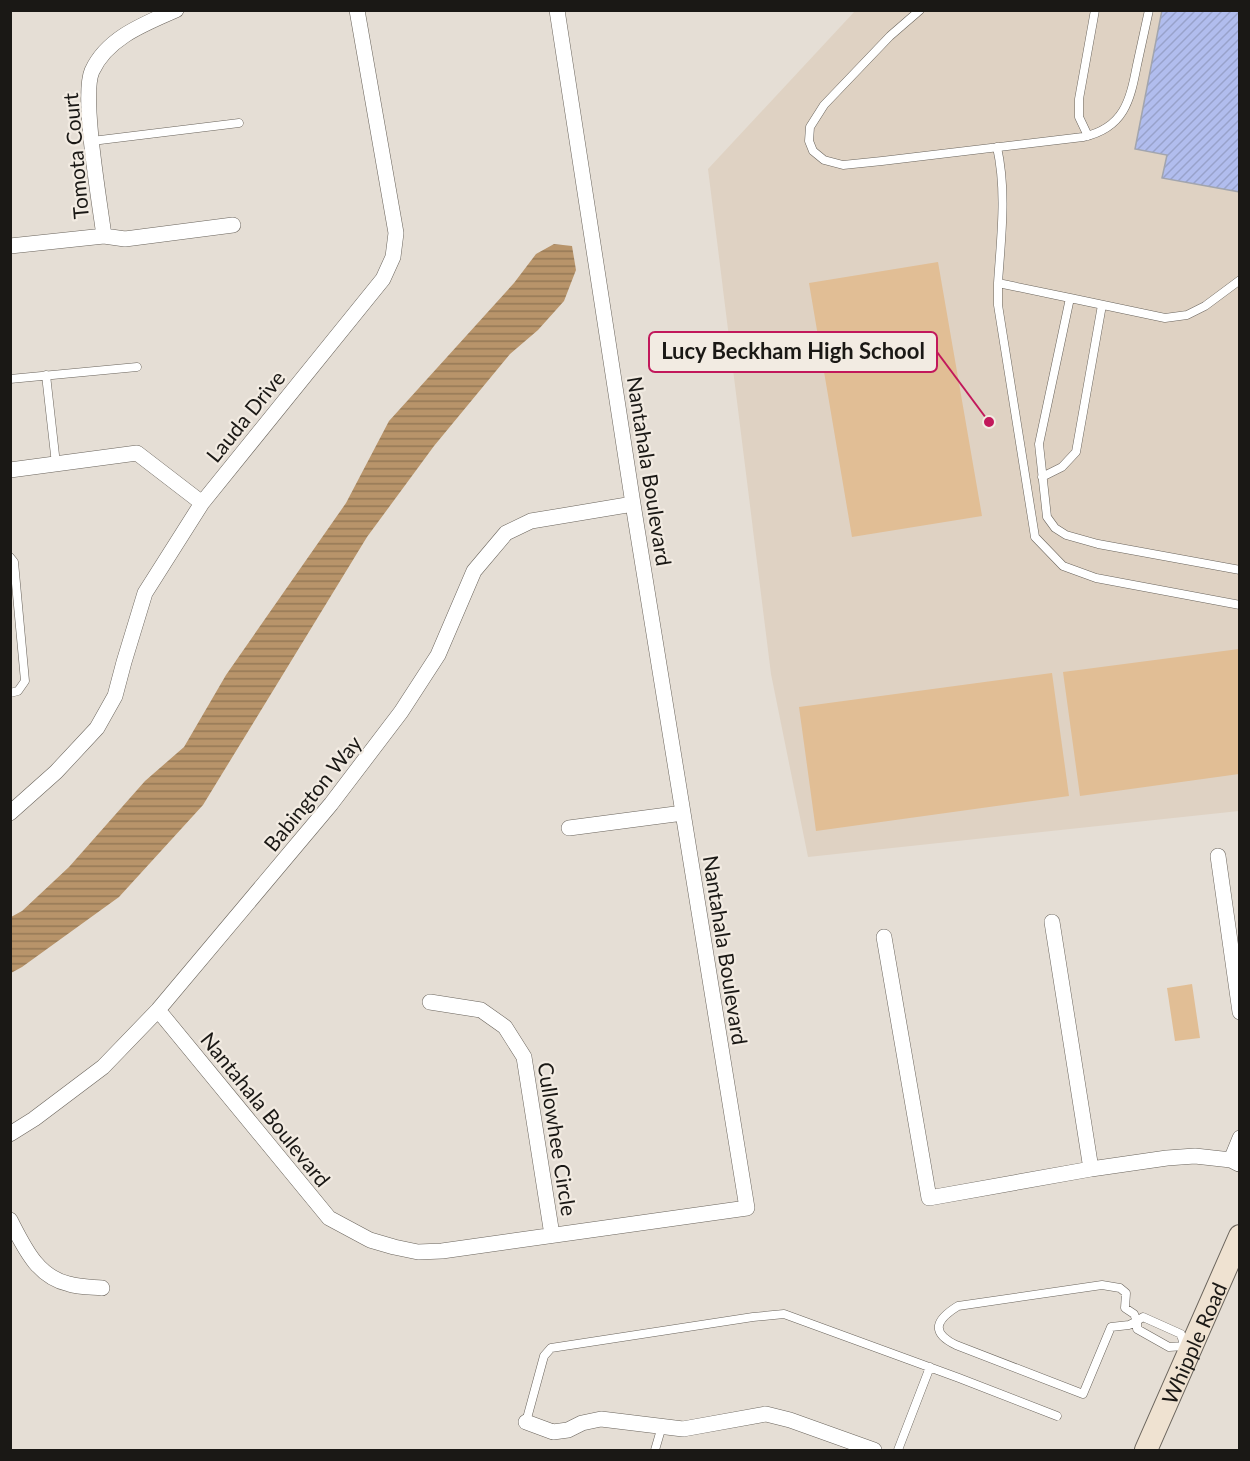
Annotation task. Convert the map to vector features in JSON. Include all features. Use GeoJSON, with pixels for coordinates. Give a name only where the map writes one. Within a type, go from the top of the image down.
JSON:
{"type":"FeatureCollection","features":[{"type":"Feature","properties":{"kind":"main road","name":"Whipple Road"},"geometry":{"type":"LineString","coordinates":[[1146,1450],[1187,1347],[1239,1236]]}},
{"type":"Feature","properties":{"kind":"street","name":"Tomota Court"},"geometry":{"type":"LineString","coordinates":[[104,236],[87,98],[92,72],[106,51],[123,36],[176,10]]}},
{"type":"Feature","properties":{"kind":"street","name":"Lauda Drive"},"geometry":{"type":"LineString","coordinates":[[10,813],[56,772],[97,728],[115,696],[145,593],[202,503],[383,279],[393,257],[396,233],[357,10]]}},
{"type":"Feature","properties":{"kind":"street","name":"Nantahala Boulevard"},"geometry":{"type":"LineString","coordinates":[[158,1010],[329,1218],[370,1240],[418,1252],[442,1251],[747,1208],[682,813],[557,10]]}},
{"type":"Feature","properties":{"kind":"street"},"geometry":{"type":"LineString","coordinates":[[10,246],[104,236],[125,239],[233,225]]}},
{"type":"Feature","properties":{"kind":"street"},"geometry":{"type":"LineString","coordinates":[[10,470],[137,453],[202,503]]}},
{"type":"Feature","properties":{"kind":"street","name":"Babington Way"},"geometry":{"type":"LineString","coordinates":[[10,1134],[34,1119],[103,1067],[158,1010],[331,804],[381,740],[438,655],[474,571],[506,533],[531,521],[633,504]]}},
{"type":"Feature","properties":{"kind":"street"},"geometry":{"type":"LineString","coordinates":[[569,828],[682,813]]}},
{"type":"Feature","properties":{"kind":"street"},"geometry":{"type":"LineString","coordinates":[[1218,856],[1233,909],[1239,1012]]}},
{"type":"Feature","properties":{"kind":"street"},"geometry":{"type":"LineString","coordinates":[[1052,922],[1091,1169]]}},
{"type":"Feature","properties":{"kind":"street"},"geometry":{"type":"LineString","coordinates":[[884,936],[929,1198],[1091,1169],[1195,1156],[1235,1162],[1239,1137]]}},
{"type":"Feature","properties":{"kind":"street","name":"Cullowhee Circle"},"geometry":{"type":"LineString","coordinates":[[430,1002],[482,1010],[505,1028],[524,1057],[552,1235]]}},
{"type":"Feature","properties":{"kind":"street"},"geometry":{"type":"LineString","coordinates":[[10,1220],[25,1250],[42,1270],[68,1284],[102,1288]]}},
{"type":"Feature","properties":{"kind":"street"},"geometry":{"type":"LineString","coordinates":[[526,1422],[553,1432],[568,1431],[582,1423],[601,1419],[682,1429],[766,1414],[790,1420],[874,1450]]}},
{"type":"Feature","properties":{"kind":"lane"},"geometry":{"type":"LineString","coordinates":[[920,10],[890,36],[824,105],[810,127],[809,141],[813,151],[824,160],[843,165],[1088,136],[1109,128],[1121,116],[1130,99],[1149,10]]}},
{"type":"Feature","properties":{"kind":"lane"},"geometry":{"type":"LineString","coordinates":[[1088,136],[1079,117],[1079,99],[1095,10]]}},
{"type":"Feature","properties":{"kind":"lane"},"geometry":{"type":"LineString","coordinates":[[92,141],[239,123]]}},
{"type":"Feature","properties":{"kind":"lane"},"geometry":{"type":"LineString","coordinates":[[997,147],[1004,204],[998,305],[1035,537],[1063,566],[1096,579],[1239,605]]}},
{"type":"Feature","properties":{"kind":"lane"},"geometry":{"type":"LineString","coordinates":[[998,283],[1166,318],[1186,315],[1205,306],[1239,280]]}},
{"type":"Feature","properties":{"kind":"lane"},"geometry":{"type":"LineString","coordinates":[[1070,298],[1039,444],[1047,517],[1055,528],[1066,535],[1098,544],[1239,570]]}},
{"type":"Feature","properties":{"kind":"lane"},"geometry":{"type":"LineString","coordinates":[[1042,477],[1062,467],[1076,452],[1102,305]]}},
{"type":"Feature","properties":{"kind":"lane"},"geometry":{"type":"LineString","coordinates":[[10,378],[137,367]]}},
{"type":"Feature","properties":{"kind":"lane"},"geometry":{"type":"LineString","coordinates":[[46,375],[56,464]]}},
{"type":"Feature","properties":{"kind":"lane"},"geometry":{"type":"LineString","coordinates":[[10,557],[14,562],[25,681],[18,691],[10,693]]}},
{"type":"Feature","properties":{"kind":"lane"},"geometry":{"type":"LineString","coordinates":[[1187,1347],[1169,1347],[1137,1329],[1137,1321],[1134,1314],[1125,1308],[1126,1293],[1120,1288],[1102,1286],[958,1306],[945,1314],[939,1324],[940,1334],[945,1340],[1083,1394],[1111,1327],[1129,1325],[1137,1321],[1143,1317],[1181,1334],[1187,1347]]}},
{"type":"Feature","properties":{"kind":"lane"},"geometry":{"type":"LineString","coordinates":[[526,1422],[544,1356],[551,1348],[784,1314],[1057,1416]]}},
{"type":"Feature","properties":{"kind":"lane"},"geometry":{"type":"LineString","coordinates":[[898,1450],[930,1367]]}},
{"type":"Feature","properties":{"kind":"lane"},"geometry":{"type":"LineString","coordinates":[[655,1450],[662,1426]]}},
{"type":"Feature","properties":{"kind":"shaded area"},"geometry":{"type":"Polygon","coordinates":[[[855,11],[1239,11],[1239,811],[808,857],[771,674],[708,169],[855,11]]]}},
{"type":"Feature","properties":{"kind":"shaded area"},"geometry":{"type":"Polygon","coordinates":[[[554,244],[572,246],[576,270],[564,301],[538,330],[510,354],[434,446],[367,537],[203,805],[119,897],[11,973],[11,917],[22,911],[69,867],[145,781],[184,747],[226,675],[346,503],[389,421],[514,283],[536,254],[554,244]]]}},
{"type":"Feature","properties":{"kind":"shaded area"},"geometry":{"type":"Polygon","coordinates":[[[938,262],[982,516],[852,537],[809,283],[938,262]]]}},
{"type":"Feature","properties":{"kind":"shaded area"},"geometry":{"type":"Polygon","coordinates":[[[1239,649],[1239,774],[1080,796],[1063,672],[1239,649]]]}},
{"type":"Feature","properties":{"kind":"shaded area"},"geometry":{"type":"Polygon","coordinates":[[[1052,673],[1069,796],[816,831],[799,707],[1052,673]]]}},
{"type":"Feature","properties":{"kind":"shaded area"},"geometry":{"type":"Polygon","coordinates":[[[1192,984],[1200,1038],[1175,1041],[1167,988],[1192,984]]]}},
{"type":"Feature","properties":{"kind":"building"},"geometry":{"type":"Polygon","coordinates":[[[1162,10],[1240,10],[1240,192],[1162,178],[1167,155],[1135,149],[1162,10]]]}},
{"type":"Feature","properties":{"kind":"place","name":"Lucy Beckham High School"},"geometry":{"type":"Point","coordinates":[989,422]}}]}
